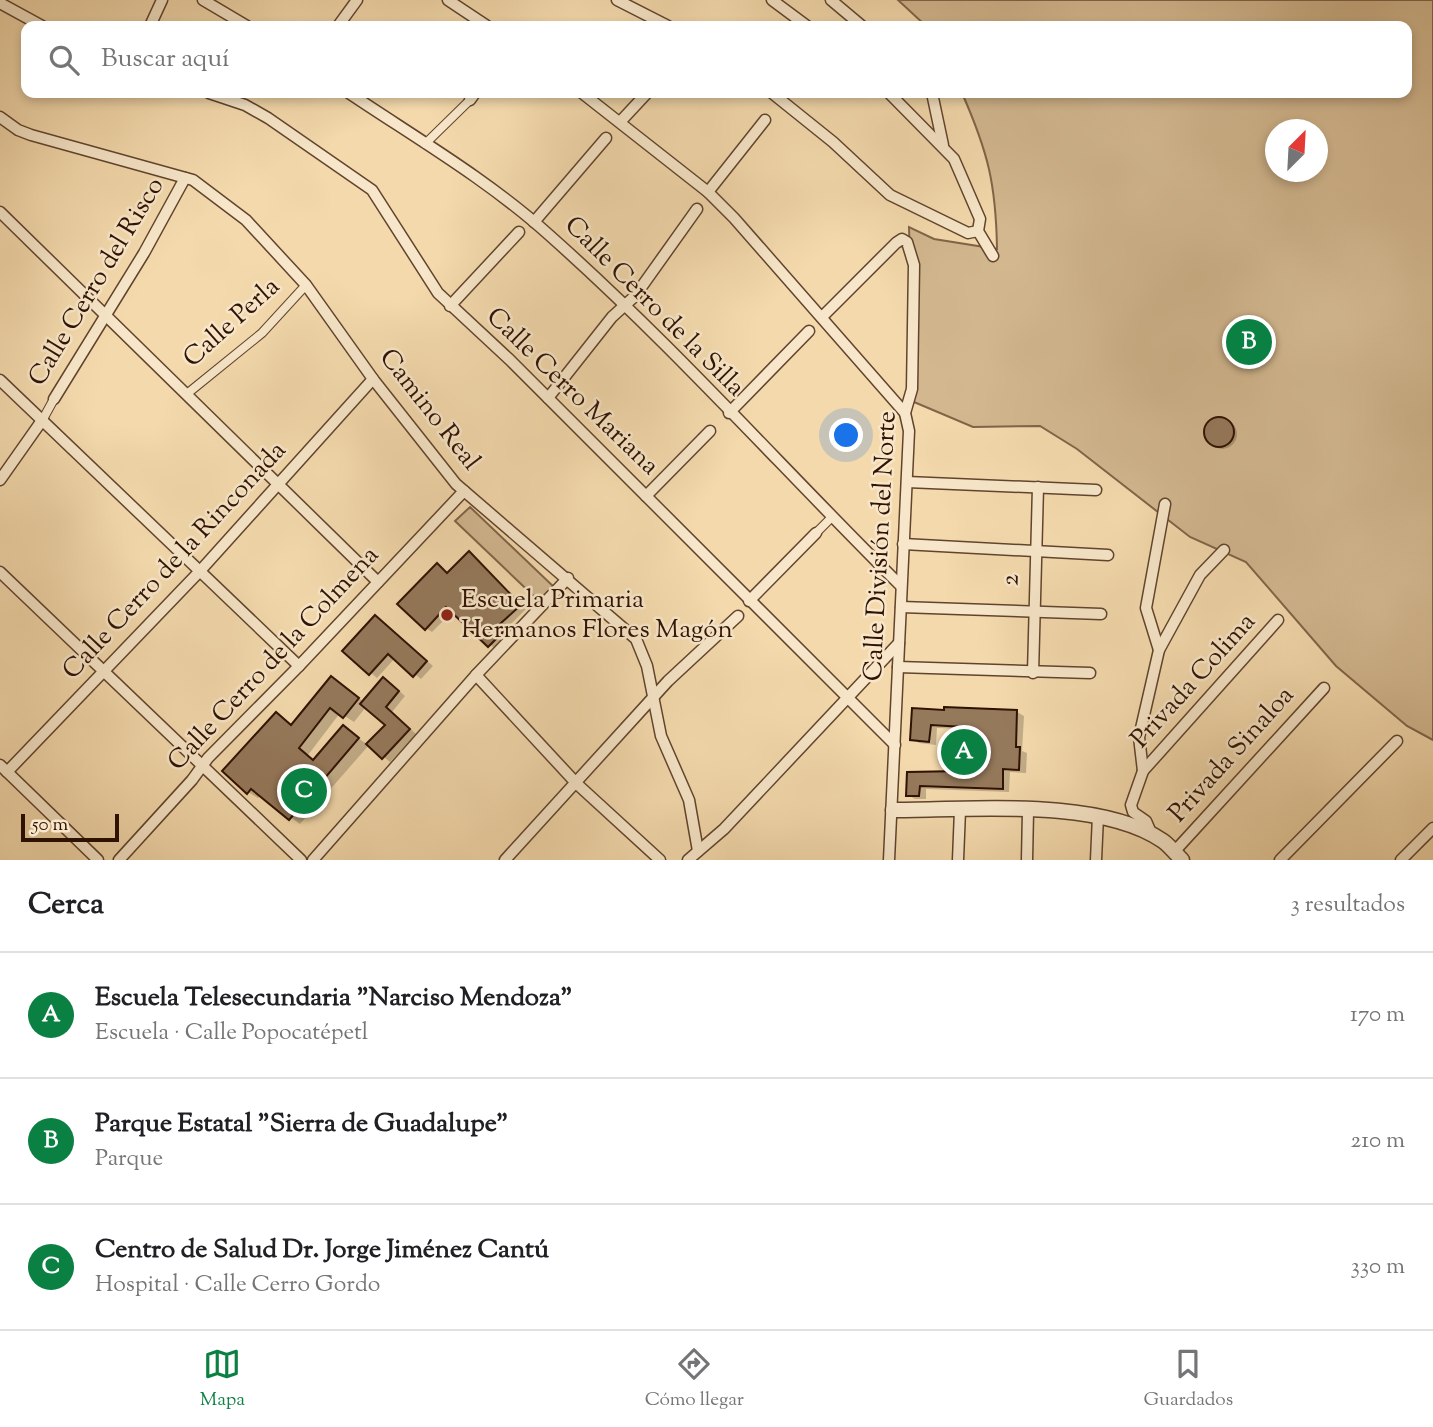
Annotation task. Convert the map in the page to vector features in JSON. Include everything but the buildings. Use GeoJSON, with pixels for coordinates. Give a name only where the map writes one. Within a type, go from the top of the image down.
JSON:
{"type":"FeatureCollection","features":[{"type":"Feature","properties":{"kind":"street"},"geometry":{"type":"LineString","coordinates":[[152,21],[162,0]]}},
{"type":"Feature","properties":{"kind":"street"},"geometry":{"type":"LineString","coordinates":[[204,0],[239,21]]}},
{"type":"Feature","properties":{"kind":"street"},"geometry":{"type":"LineString","coordinates":[[342,21],[357,0]]}},
{"type":"Feature","properties":{"kind":"street"},"geometry":{"type":"LineString","coordinates":[[448,0],[479,21]]}},
{"type":"Feature","properties":{"kind":"street"},"geometry":{"type":"LineString","coordinates":[[617,0],[658,21]]}},
{"type":"Feature","properties":{"kind":"street"},"geometry":{"type":"LineString","coordinates":[[772,0],[800,21]]}},
{"type":"Feature","properties":{"kind":"street"},"geometry":{"type":"LineString","coordinates":[[831,0],[856,21]]}},
{"type":"Feature","properties":{"kind":"street"},"geometry":{"type":"LineString","coordinates":[[0,3],[33,21]]}},
{"type":"Feature","properties":{"kind":"street","name":"Calle Cerro Mariana"},"geometry":{"type":"LineString","coordinates":[[224,98],[245,105],[268,118],[372,190],[438,293],[450,306],[548,398],[895,745]]}},
{"type":"Feature","properties":{"kind":"street","name":"Calle Cerro de la Silla"},"geometry":{"type":"LineString","coordinates":[[356,98],[534,222],[624,306],[901,586]]}},
{"type":"Feature","properties":{"kind":"street"},"geometry":{"type":"LineString","coordinates":[[425,144],[470,98]]}},
{"type":"Feature","properties":{"kind":"street"},"geometry":{"type":"LineString","coordinates":[[589,98],[708,192],[905,413]]}},
{"type":"Feature","properties":{"kind":"street"},"geometry":{"type":"LineString","coordinates":[[620,122],[642,98]]}},
{"type":"Feature","properties":{"kind":"street"},"geometry":{"type":"LineString","coordinates":[[778,98],[833,142],[890,195],[968,233],[978,231]]}},
{"type":"Feature","properties":{"kind":"street"},"geometry":{"type":"LineString","coordinates":[[894,98],[943,145],[967,185],[980,219],[978,231],[993,256]]}},
{"type":"Feature","properties":{"kind":"street"},"geometry":{"type":"LineString","coordinates":[[933,98],[943,145]]}},
{"type":"Feature","properties":{"kind":"street","name":"Camino Real"},"geometry":{"type":"LineString","coordinates":[[0,117],[18,130],[31,135],[185,177],[203,186],[246,220],[306,285],[373,379],[464,491],[636,639],[643,652],[661,736],[689,800],[698,851]]}},
{"type":"Feature","properties":{"kind":"street"},"geometry":{"type":"LineString","coordinates":[[708,192],[765,120]]}},
{"type":"Feature","properties":{"kind":"street"},"geometry":{"type":"LineString","coordinates":[[450,306],[519,233],[534,222],[606,138]]}},
{"type":"Feature","properties":{"kind":"street","name":"Calle Cerro del Risco"},"geometry":{"type":"LineString","coordinates":[[0,480],[43,419],[185,177]]}},
{"type":"Feature","properties":{"kind":"street"},"geometry":{"type":"LineString","coordinates":[[548,398],[635,296],[697,209]]}},
{"type":"Feature","properties":{"kind":"street"},"geometry":{"type":"LineString","coordinates":[[0,212],[188,393],[378,582]]}},
{"type":"Feature","properties":{"kind":"street","name":"Calle División del Norte"},"geometry":{"type":"LineString","coordinates":[[822,317],[902,239],[911,250],[914,265],[912,389],[905,413],[908,431],[907,482],[889,860]]}},
{"type":"Feature","properties":{"kind":"street","name":"Calle Perla"},"geometry":{"type":"LineString","coordinates":[[188,393],[262,333],[306,285]]}},
{"type":"Feature","properties":{"kind":"street"},"geometry":{"type":"LineString","coordinates":[[729,413],[809,331]]}},
{"type":"Feature","properties":{"kind":"street","name":"Calle Cerro de la Rinconada"},"geometry":{"type":"LineString","coordinates":[[4,768],[200,571],[373,379]]}},
{"type":"Feature","properties":{"kind":"street"},"geometry":{"type":"LineString","coordinates":[[0,380],[299,666]]}},
{"type":"Feature","properties":{"kind":"street"},"geometry":{"type":"LineString","coordinates":[[646,496],[710,431]]}},
{"type":"Feature","properties":{"kind":"street"},"geometry":{"type":"LineString","coordinates":[[907,482],[1096,489]]}},
{"type":"Feature","properties":{"kind":"street","name":"2"},"geometry":{"type":"LineString","coordinates":[[1032,673],[1038,487]]}},
{"type":"Feature","properties":{"kind":"street","name":"Calle Cerro de la Colmena"},"geometry":{"type":"LineString","coordinates":[[119,860],[203,765],[464,491]]}},
{"type":"Feature","properties":{"kind":"street"},"geometry":{"type":"LineString","coordinates":[[1159,650],[1146,608],[1166,504]]}},
{"type":"Feature","properties":{"kind":"street"},"geometry":{"type":"LineString","coordinates":[[749,601],[832,517]]}},
{"type":"Feature","properties":{"kind":"street"},"geometry":{"type":"LineString","coordinates":[[903,544],[1108,555]]}},
{"type":"Feature","properties":{"kind":"street"},"geometry":{"type":"LineString","coordinates":[[1152,835],[1146,821],[1132,809],[1143,771],[1139,737],[1159,650],[1200,575],[1224,550]]}},
{"type":"Feature","properties":{"kind":"street"},"geometry":{"type":"LineString","coordinates":[[0,572],[105,669],[301,860]]}},
{"type":"Feature","properties":{"kind":"street"},"geometry":{"type":"LineString","coordinates":[[313,860],[476,675],[568,578]]}},
{"type":"Feature","properties":{"kind":"street"},"geometry":{"type":"LineString","coordinates":[[901,607],[1101,614]]}},
{"type":"Feature","properties":{"kind":"street"},"geometry":{"type":"LineString","coordinates":[[505,860],[577,784],[652,698],[738,616]]}},
{"type":"Feature","properties":{"kind":"street","name":"Privada Colima"},"geometry":{"type":"LineString","coordinates":[[1143,771],[1278,620]]}},
{"type":"Feature","properties":{"kind":"street"},"geometry":{"type":"LineString","coordinates":[[688,860],[724,829],[899,643]]}},
{"type":"Feature","properties":{"kind":"street"},"geometry":{"type":"LineString","coordinates":[[898,667],[1090,673]]}},
{"type":"Feature","properties":{"kind":"street"},"geometry":{"type":"LineString","coordinates":[[476,675],[577,784],[660,860]]}},
{"type":"Feature","properties":{"kind":"street","name":"Privada Sinaloa"},"geometry":{"type":"LineString","coordinates":[[1178,856],[1324,688]]}},
{"type":"Feature","properties":{"kind":"street"},"geometry":{"type":"LineString","coordinates":[[1280,860],[1397,741]]}},
{"type":"Feature","properties":{"kind":"street"},"geometry":{"type":"LineString","coordinates":[[4,768],[98,860]]}},
{"type":"Feature","properties":{"kind":"street"},"geometry":{"type":"LineString","coordinates":[[893,810],[1028,811],[1098,816],[1152,835],[1178,856]]}},
{"type":"Feature","properties":{"kind":"street"},"geometry":{"type":"LineString","coordinates":[[958,860],[960,810]]}},
{"type":"Feature","properties":{"kind":"street"},"geometry":{"type":"LineString","coordinates":[[1027,860],[1028,811]]}},
{"type":"Feature","properties":{"kind":"street"},"geometry":{"type":"LineString","coordinates":[[1096,860],[1098,816]]}},
{"type":"Feature","properties":{"kind":"street"},"geometry":{"type":"LineString","coordinates":[[1401,860],[1433,828]]}},
{"type":"Feature","properties":{"kind":"shaded area"},"geometry":{"type":"Polygon","coordinates":[[[898,0],[1433,0],[1433,740],[1407,726],[1336,666],[1246,562],[1190,537],[1077,449],[1040,426],[973,427],[914,402],[909,227],[934,239],[997,249],[995,205],[984,151],[964,98],[1412,98],[1412,21],[921,21],[898,0]]]}},
{"type":"Feature","properties":{"kind":"shaded area"},"geometry":{"type":"Polygon","coordinates":[[[470,507],[555,588],[541,603],[455,521],[470,507]]]}},
{"type":"Feature","properties":{"kind":"place","name":"Parque Estatal \"Sierra de Guadalupe\""},"geometry":{"type":"Point","coordinates":[1249,342]}},
{"type":"Feature","properties":{"kind":"place","name":"Escuela Primaria Hermanos Flores Magón"},"geometry":{"type":"Point","coordinates":[447,615]}},
{"type":"Feature","properties":{"kind":"place","name":"Escuela Telesecundaria \"Narciso Mendoza\""},"geometry":{"type":"Point","coordinates":[964,752]}},
{"type":"Feature","properties":{"kind":"place","name":"Centro de Salud Dr. Jorge Jiménez Cantú"},"geometry":{"type":"Point","coordinates":[304,791]}}]}
